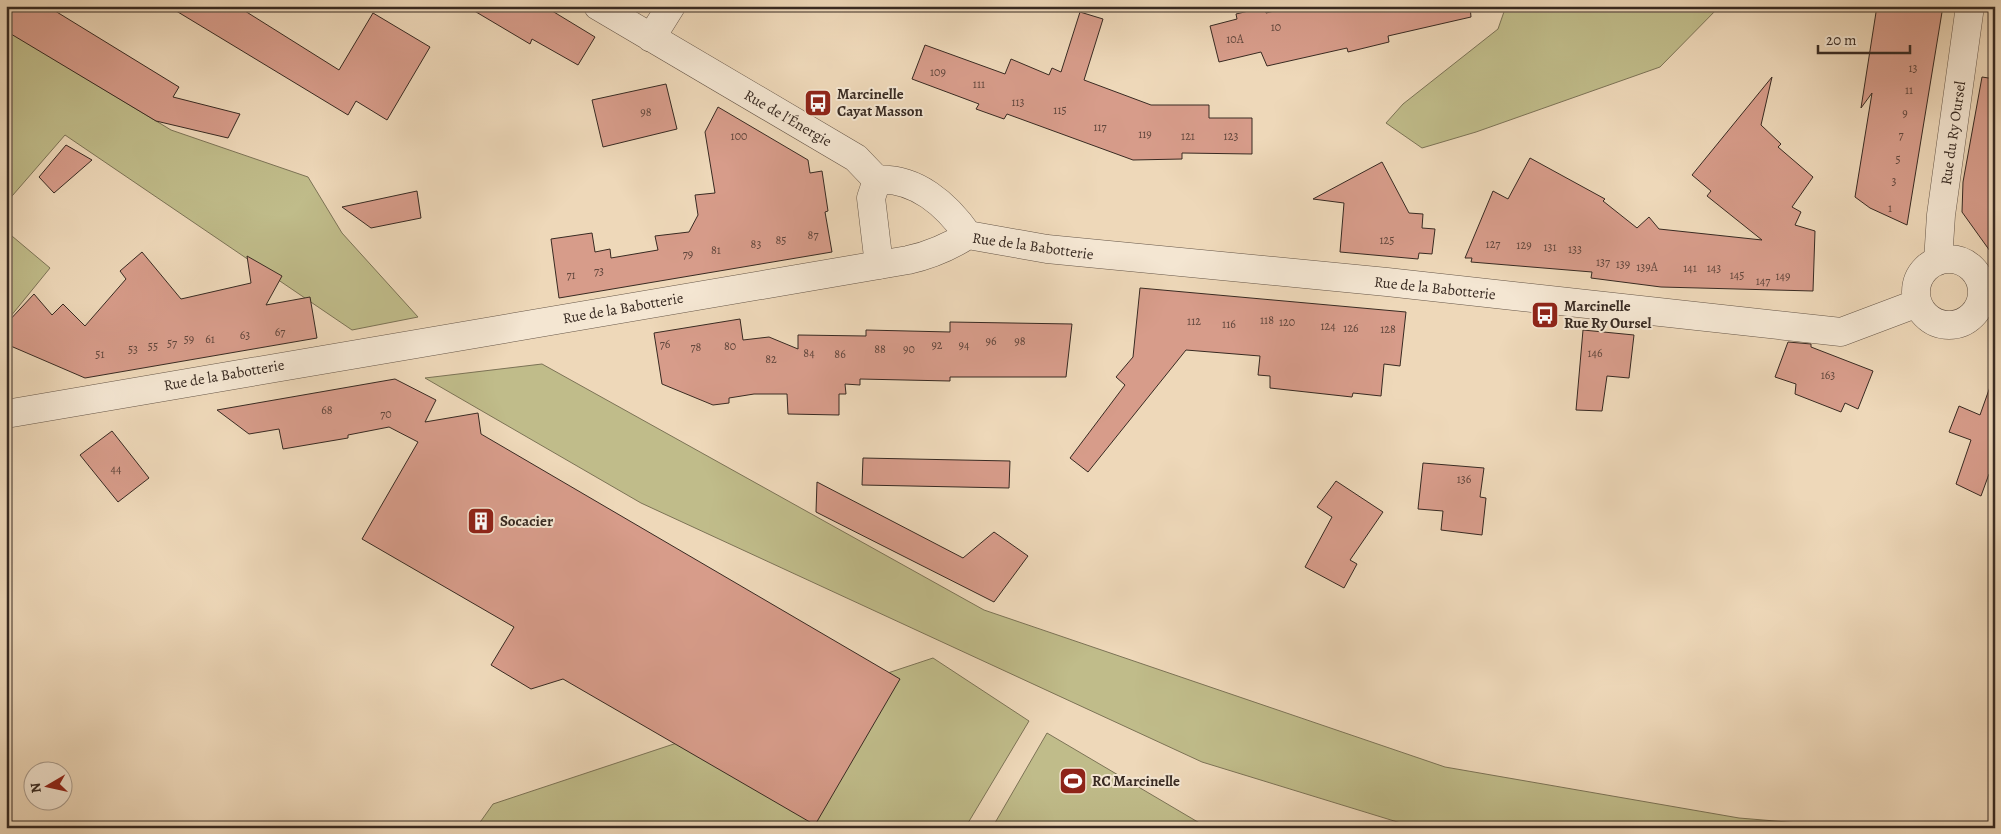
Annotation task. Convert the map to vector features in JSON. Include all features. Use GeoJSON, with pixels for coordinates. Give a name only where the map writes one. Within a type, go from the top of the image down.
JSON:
{"type":"FeatureCollection","features":[{"type":"Feature","properties":{"kind":"street","name":"Rue de l'Énergie"},"geometry":{"type":"LineString","coordinates":[[598,6],[856,158],[877,180]]}},
{"type":"Feature","properties":{"kind":"street"},"geometry":{"type":"LineString","coordinates":[[651,38],[670,6]]}},
{"type":"Feature","properties":{"kind":"street","name":"Rue du Ry Oursel"},"geometry":{"type":"LineString","coordinates":[[1938,261],[1941,215],[1970,6]]}},
{"type":"Feature","properties":{"kind":"street"},"geometry":{"type":"LineString","coordinates":[[879,265],[871,215],[871,198],[877,180],[894,180],[918,188],[942,205],[958,221],[968,235]]}},
{"type":"Feature","properties":{"kind":"street","name":"Rue de la Babotterie"},"geometry":{"type":"LineString","coordinates":[[6,414],[928,256],[950,247],[968,235],[1047,250],[1387,282],[1841,332],[1918,303]]}},
{"type":"Feature","properties":{"kind":"street"},"geometry":{"type":"LineString","coordinates":[[1955,260],[1970,266],[1978,275],[1988,303],[1966,321],[1955,325],[1943,325],[1933,321],[1924,313],[1918,303],[1917,286],[1921,276],[1928,267],[1938,261],[1955,260]]}},
{"type":"Feature","properties":{"kind":"shaded area"},"geometry":{"type":"Polygon","coordinates":[[[1506,6],[1720,6],[1660,67],[1476,132],[1422,148],[1386,123],[1403,104],[1498,29],[1506,6]]]}},
{"type":"Feature","properties":{"kind":"shaded area"},"geometry":{"type":"Polygon","coordinates":[[[6,30],[171,130],[308,177],[342,233],[418,317],[352,330],[65,135],[6,203],[6,30]]]}},
{"type":"Feature","properties":{"kind":"shaded area"},"geometry":{"type":"Polygon","coordinates":[[[6,231],[50,268],[6,322],[6,231]]]}},
{"type":"Feature","properties":{"kind":"shaded area"},"geometry":{"type":"Polygon","coordinates":[[[542,364],[984,610],[1445,767],[1739,818],[1859,828],[1417,828],[1202,762],[641,503],[425,378],[542,364]]]}},
{"type":"Feature","properties":{"kind":"shaded area"},"geometry":{"type":"Polygon","coordinates":[[[933,658],[1029,721],[965,828],[476,828],[493,804],[933,658]]]}},
{"type":"Feature","properties":{"kind":"shaded area","name":"RC Marcinelle"},"geometry":{"type":"Polygon","coordinates":[[[1047,733],[1208,828],[992,828],[1047,733]]]}},
{"type":"Feature","properties":{"kind":"building"},"geometry":{"type":"Polygon","coordinates":[[[6,6],[47,6],[179,87],[173,97],[240,114],[228,138],[156,121],[6,31],[6,6]]]}},
{"type":"Feature","properties":{"kind":"building"},"geometry":{"type":"Polygon","coordinates":[[[168,6],[237,6],[339,70],[373,13],[430,47],[387,120],[356,101],[348,115],[168,6]]]}},
{"type":"Feature","properties":{"kind":"building"},"geometry":{"type":"Polygon","coordinates":[[[466,6],[544,6],[595,37],[578,65],[532,39],[530,44],[466,6]]]}},
{"type":"Feature","properties":{"kind":"building"},"geometry":{"type":"Polygon","coordinates":[[[1294,6],[1470,6],[1471,17],[1388,36],[1389,42],[1348,52],[1347,48],[1267,66],[1261,52],[1219,62],[1210,26],[1237,19],[1236,14],[1265,7],[1266,13],[1294,6]]]}},
{"type":"Feature","properties":{"kind":"building"},"geometry":{"type":"Polygon","coordinates":[[[1877,6],[1943,6],[1907,225],[1870,208],[1855,197],[1872,93],[1861,108],[1877,6]]]}},
{"type":"Feature","properties":{"kind":"building"},"geometry":{"type":"Polygon","coordinates":[[[1080,12],[1103,19],[1084,80],[1151,105],[1209,105],[1209,118],[1252,118],[1252,154],[1182,153],[1182,159],[1133,160],[1007,114],[1004,119],[976,109],[979,104],[912,79],[925,45],[1005,74],[1011,59],[1049,75],[1052,68],[1061,72],[1080,12]]]}},
{"type":"Feature","properties":{"kind":"building"},"geometry":{"type":"Polygon","coordinates":[[[1772,77],[1761,125],[1781,144],[1778,147],[1813,177],[1792,207],[1801,212],[1795,225],[1815,231],[1813,291],[1661,287],[1591,278],[1592,272],[1471,262],[1472,258],[1465,258],[1493,191],[1508,199],[1530,158],[1605,199],[1603,201],[1637,228],[1649,217],[1659,229],[1762,240],[1707,196],[1711,191],[1692,175],[1772,77]]]}},
{"type":"Feature","properties":{"kind":"building"},"geometry":{"type":"Polygon","coordinates":[[[1982,77],[1995,79],[1995,258],[1962,212],[1963,182],[1982,77]]]}},
{"type":"Feature","properties":{"kind":"building"},"geometry":{"type":"Polygon","coordinates":[[[666,84],[677,129],[603,147],[592,100],[666,84]]]}},
{"type":"Feature","properties":{"kind":"building"},"geometry":{"type":"Polygon","coordinates":[[[718,107],[808,160],[810,173],[822,171],[828,211],[825,212],[832,252],[559,298],[551,239],[592,233],[595,252],[610,249],[611,258],[658,250],[655,236],[689,232],[698,215],[695,195],[715,193],[705,132],[718,107]]]}},
{"type":"Feature","properties":{"kind":"building"},"geometry":{"type":"Polygon","coordinates":[[[66,145],[92,160],[54,193],[39,177],[66,145]]]}},
{"type":"Feature","properties":{"kind":"building"},"geometry":{"type":"Polygon","coordinates":[[[1382,162],[1409,213],[1423,214],[1422,228],[1435,229],[1432,254],[1419,253],[1418,259],[1340,252],[1344,203],[1313,199],[1382,162]]]}},
{"type":"Feature","properties":{"kind":"building"},"geometry":{"type":"Polygon","coordinates":[[[417,191],[421,218],[371,228],[342,207],[417,191]]]}},
{"type":"Feature","properties":{"kind":"building"},"geometry":{"type":"Polygon","coordinates":[[[142,252],[181,299],[251,283],[247,256],[282,276],[266,305],[310,297],[317,338],[85,378],[6,344],[6,324],[34,294],[52,315],[63,304],[85,326],[126,279],[120,271],[142,252]]]}},
{"type":"Feature","properties":{"kind":"building"},"geometry":{"type":"Polygon","coordinates":[[[1140,288],[1406,312],[1400,366],[1384,364],[1381,396],[1353,393],[1352,397],[1270,388],[1270,376],[1258,375],[1260,356],[1186,350],[1088,472],[1070,458],[1125,385],[1116,377],[1133,357],[1140,288]]]}},
{"type":"Feature","properties":{"kind":"building"},"geometry":{"type":"Polygon","coordinates":[[[740,319],[743,340],[769,337],[798,349],[798,335],[866,336],[866,330],[950,332],[950,322],[1072,324],[1066,377],[950,377],[950,381],[860,379],[860,385],[845,384],[846,394],[839,394],[839,415],[788,414],[787,394],[754,394],[729,398],[729,403],[713,405],[662,384],[654,333],[740,319]]]}},
{"type":"Feature","properties":{"kind":"building"},"geometry":{"type":"Polygon","coordinates":[[[1583,330],[1634,335],[1629,378],[1607,376],[1602,411],[1576,410],[1583,330]]]}},
{"type":"Feature","properties":{"kind":"building"},"geometry":{"type":"Polygon","coordinates":[[[1788,342],[1811,344],[1811,347],[1873,371],[1858,409],[1845,403],[1841,412],[1795,394],[1796,384],[1775,377],[1788,342]]]}},
{"type":"Feature","properties":{"kind":"building"},"geometry":{"type":"Polygon","coordinates":[[[395,379],[436,400],[425,422],[478,413],[481,434],[900,679],[815,825],[563,679],[531,689],[491,665],[514,627],[362,539],[418,442],[389,427],[348,435],[348,438],[283,449],[279,429],[249,434],[217,410],[395,379]]]}},
{"type":"Feature","properties":{"kind":"building"},"geometry":{"type":"Polygon","coordinates":[[[1991,384],[1995,385],[1995,476],[1989,474],[1981,496],[1956,484],[1971,440],[1949,432],[1959,406],[1980,415],[1991,384]]]}},
{"type":"Feature","properties":{"kind":"building"},"geometry":{"type":"Polygon","coordinates":[[[112,431],[149,478],[118,502],[80,455],[112,431]]]}},
{"type":"Feature","properties":{"kind":"building"},"geometry":{"type":"Polygon","coordinates":[[[863,458],[1010,461],[1009,488],[862,485],[863,458]]]}},
{"type":"Feature","properties":{"kind":"building"},"geometry":{"type":"Polygon","coordinates":[[[1423,463],[1484,468],[1480,497],[1486,498],[1482,535],[1441,530],[1443,511],[1418,509],[1423,463]]]}},
{"type":"Feature","properties":{"kind":"building"},"geometry":{"type":"Polygon","coordinates":[[[1336,481],[1383,512],[1350,560],[1357,564],[1344,588],[1305,567],[1332,517],[1317,507],[1336,481]]]}},
{"type":"Feature","properties":{"kind":"building"},"geometry":{"type":"Polygon","coordinates":[[[817,482],[963,558],[994,532],[1028,556],[994,602],[816,512],[817,482]]]}},
{"type":"Feature","properties":{"kind":"place","name":"Marcinelle Cayat Masson"},"geometry":{"type":"Point","coordinates":[818,103]}},
{"type":"Feature","properties":{"kind":"place","name":"Marcinelle Rue Ry Oursel"},"geometry":{"type":"Point","coordinates":[1545,315]}},
{"type":"Feature","properties":{"kind":"place","name":"Socacier"},"geometry":{"type":"Point","coordinates":[481,521]}},
{"type":"Feature","properties":{"kind":"place","name":"RC Marcinelle"},"geometry":{"type":"Point","coordinates":[1073,781]}}]}
